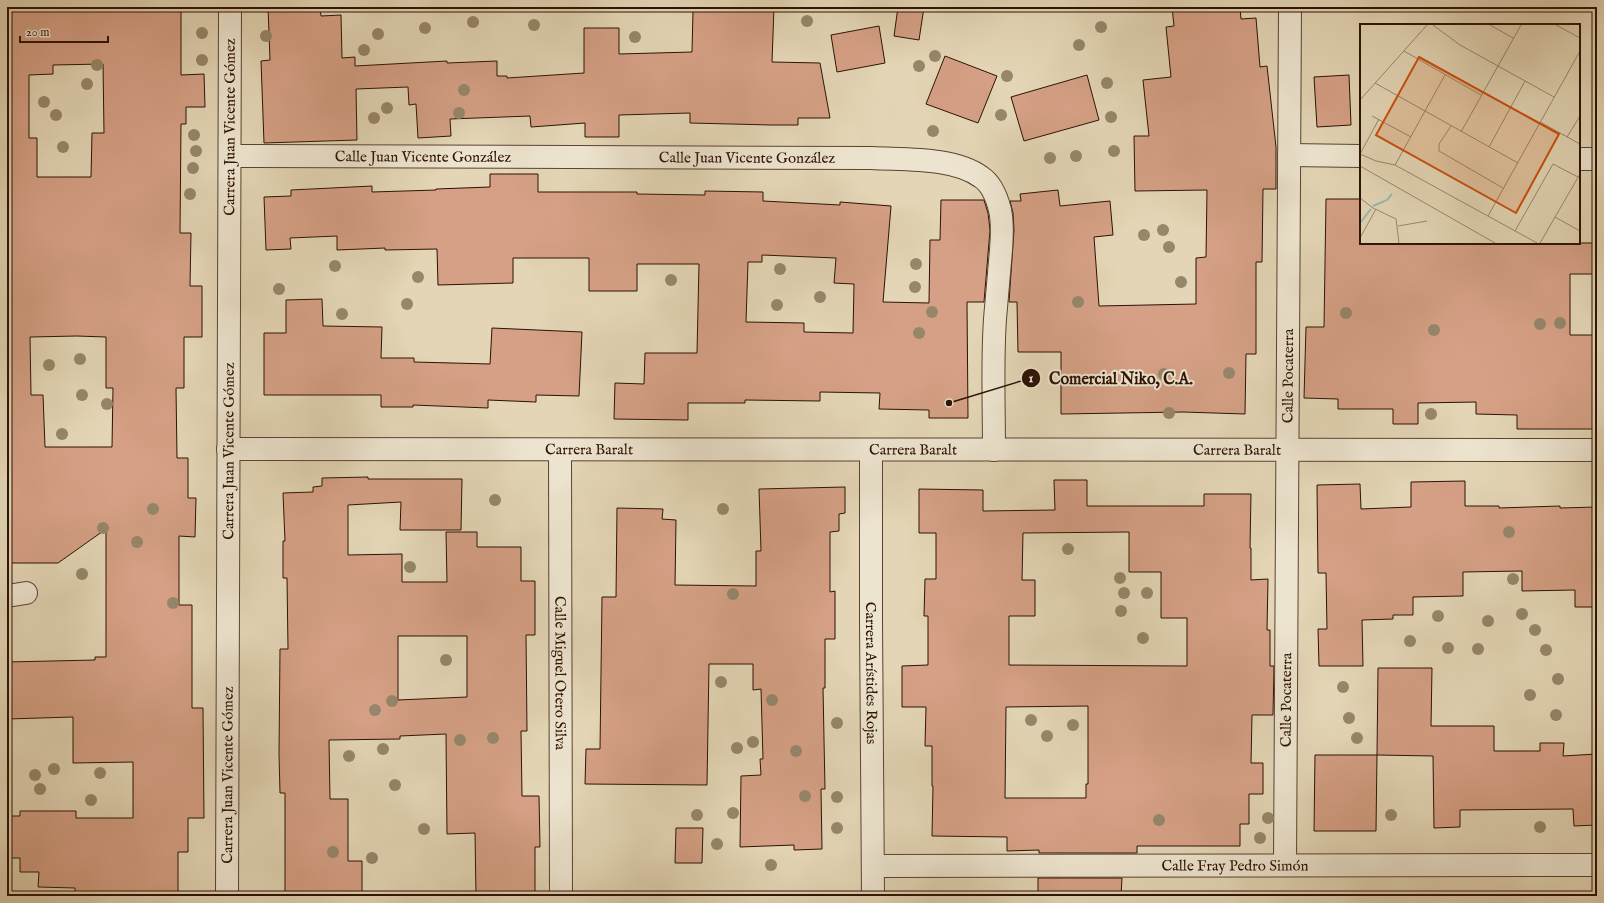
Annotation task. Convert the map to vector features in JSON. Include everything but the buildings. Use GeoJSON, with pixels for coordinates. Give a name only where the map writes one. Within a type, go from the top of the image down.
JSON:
{"type":"FeatureCollection","features":[{"type":"Feature","properties":{"kind":"street","name":"Carrera Juan Vicente Gómez"},"geometry":{"type":"LineString","coordinates":[[227,896],[230,7]]}},
{"type":"Feature","properties":{"kind":"street","name":"Calle Pocaterra"},"geometry":{"type":"LineString","coordinates":[[1285,865],[1290,7]]}},
{"type":"Feature","properties":{"kind":"street"},"geometry":{"type":"LineString","coordinates":[[1289,154],[1360,156]]}},
{"type":"Feature","properties":{"kind":"street","name":"Calle Juan Vicente González"},"geometry":{"type":"LineString","coordinates":[[230,156],[872,158],[931,161],[971,170],[982,177],[990,185],[1000,210],[1002,230],[995,320],[994,450]]}},
{"type":"Feature","properties":{"kind":"street"},"geometry":{"type":"LineString","coordinates":[[1580,159],[1597,159]]}},
{"type":"Feature","properties":{"kind":"street","name":"Carrera Baralt"},"geometry":{"type":"LineString","coordinates":[[228,449],[1597,450]]}},
{"type":"Feature","properties":{"kind":"street","name":"Calle Miguel Otero Silva"},"geometry":{"type":"LineString","coordinates":[[560,450],[561,896]]}},
{"type":"Feature","properties":{"kind":"street","name":"Carrera Arístides Rojas"},"geometry":{"type":"LineString","coordinates":[[871,450],[873,896]]}},
{"type":"Feature","properties":{"kind":"street","name":"Calle Fray Pedro Simón"},"geometry":{"type":"LineString","coordinates":[[873,866],[1597,865]]}},
{"type":"Feature","properties":{"kind":"place","name":"Comercial Niko, C.A."},"geometry":{"type":"Point","coordinates":[949,403]}}]}
